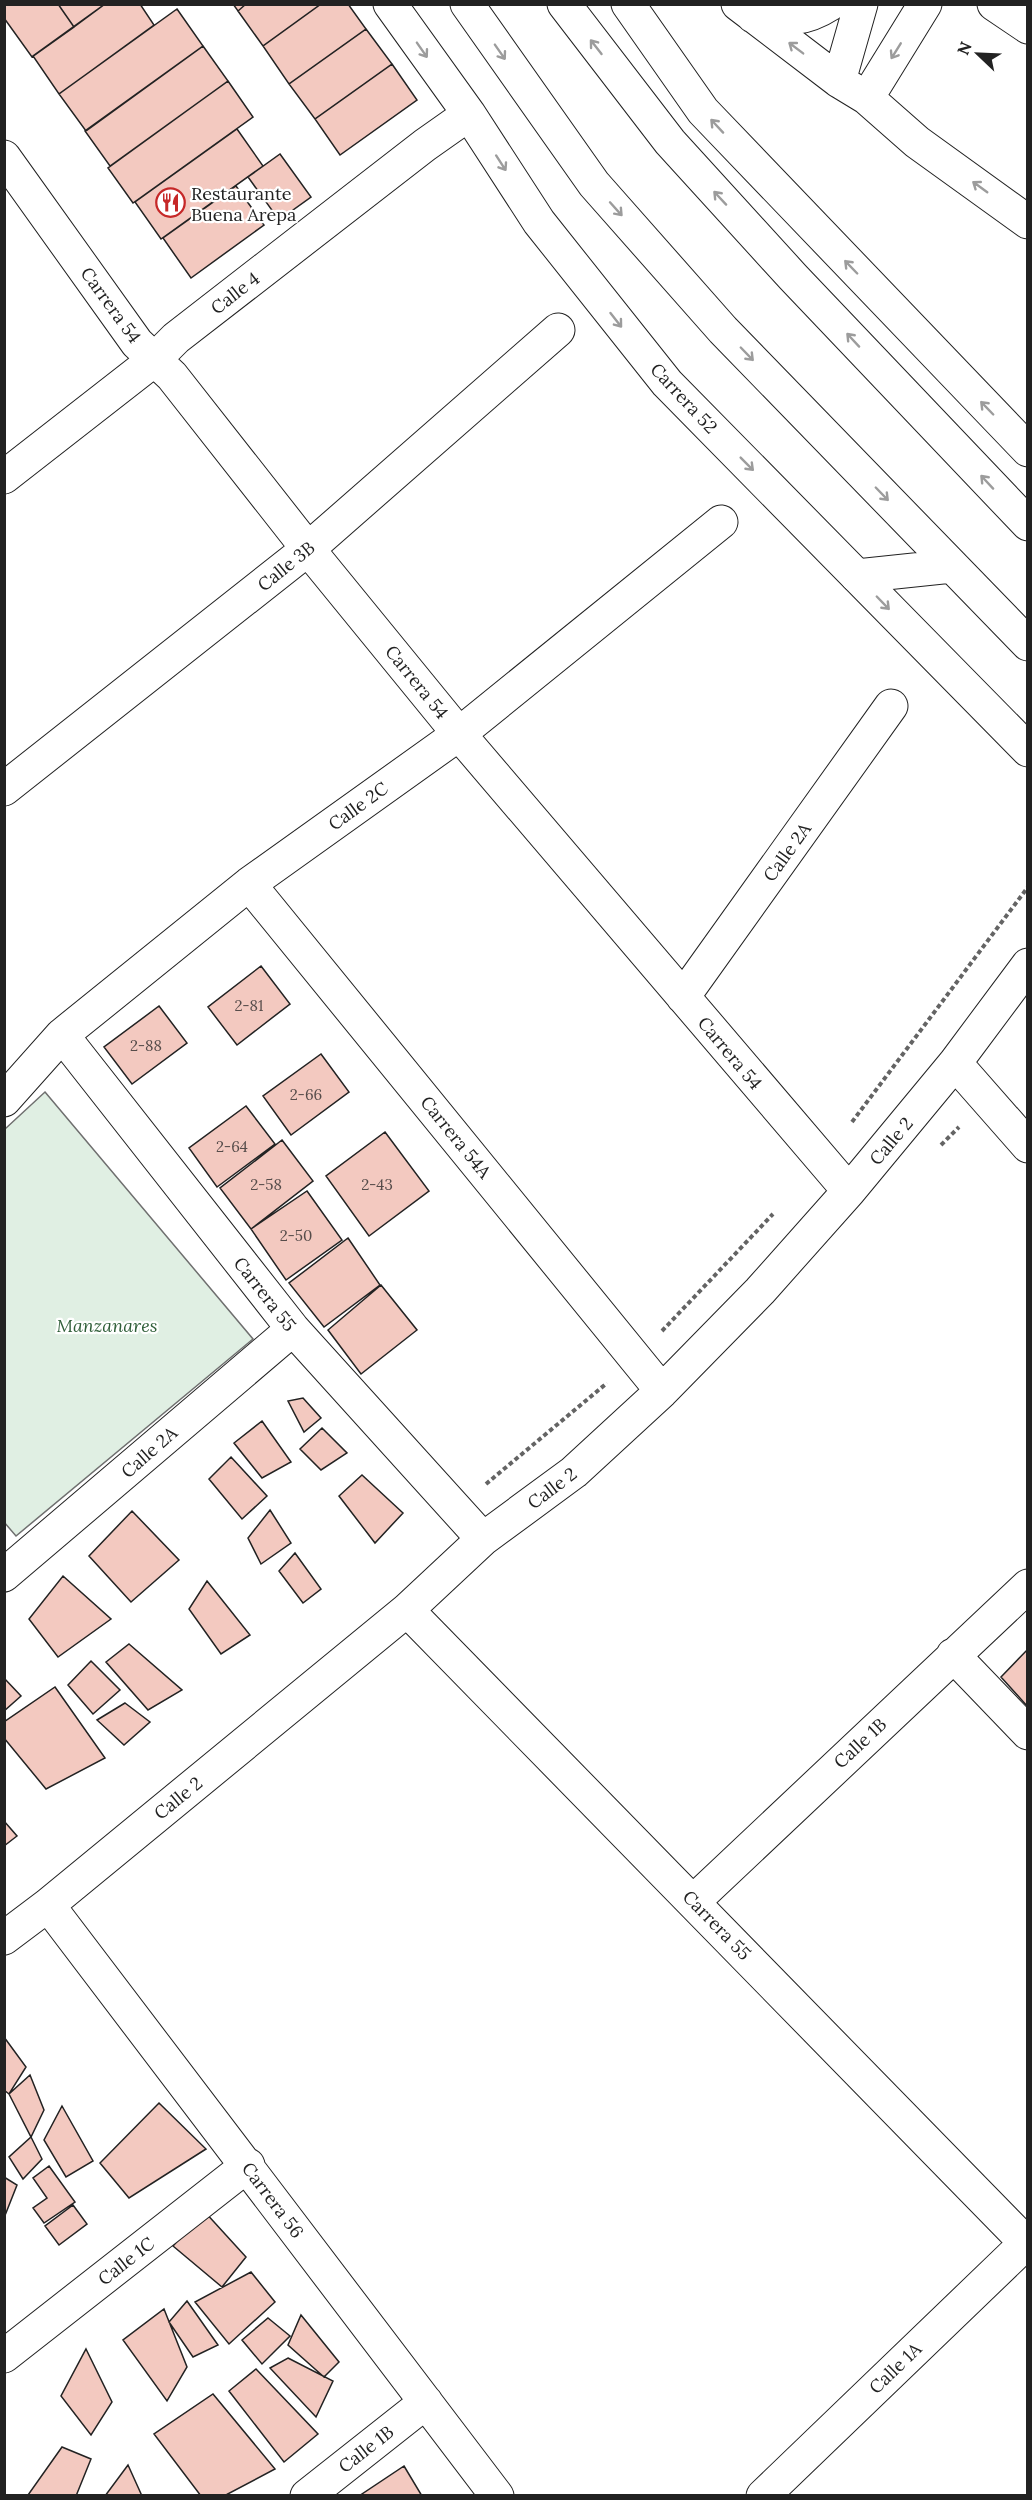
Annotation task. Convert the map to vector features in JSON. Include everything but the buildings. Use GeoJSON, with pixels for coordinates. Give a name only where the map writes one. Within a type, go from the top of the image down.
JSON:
{"type":"FeatureCollection","features":[{"type":"Feature","properties":{"kind":"street","name":"Carrera 52"},"geometry":{"type":"LineString","coordinates":[[390,4],[469,114],[539,222],[667,383],[1028,750]]}},
{"type":"Feature","properties":{"kind":"street"},"geometry":{"type":"LineString","coordinates":[[467,4],[594,184],[723,330],[1028,644]]}},
{"type":"Feature","properties":{"kind":"street"},"geometry":{"type":"LineString","coordinates":[[564,4],[670,142],[793,277],[1028,524]]}},
{"type":"Feature","properties":{"kind":"street"},"geometry":{"type":"LineString","coordinates":[[628,4],[703,111],[1028,450]]}},
{"type":"Feature","properties":{"kind":"street"},"geometry":{"type":"LineString","coordinates":[[745,10],[790,20],[814,15],[830,4]]}},
{"type":"Feature","properties":{"kind":"street"},"geometry":{"type":"LineString","coordinates":[[839,81],[861,4]]}},
{"type":"Feature","properties":{"kind":"street"},"geometry":{"type":"LineString","coordinates":[[867,98],[925,4]]}},
{"type":"Feature","properties":{"kind":"street"},"geometry":{"type":"LineString","coordinates":[[994,4],[1028,27]]}},
{"type":"Feature","properties":{"kind":"street"},"geometry":{"type":"LineString","coordinates":[[745,10],[839,81],[867,98],[917,142],[1028,222]]}},
{"type":"Feature","properties":{"kind":"street","name":"Calle 4"},"geometry":{"type":"LineString","coordinates":[[4,477],[154,360],[176,338],[425,145],[469,114]]}},
{"type":"Feature","properties":{"kind":"street","name":"Carrera 54"},"geometry":{"type":"LineString","coordinates":[[4,157],[137,343],[172,376],[308,549],[459,734],[849,1191]]}},
{"type":"Feature","properties":{"kind":"street","name":"Calle 3B"},"geometry":{"type":"LineString","coordinates":[[4,789],[308,549],[558,330]]}},
{"type":"Feature","properties":{"kind":"street","name":"Calle 2C"},"geometry":{"type":"LineString","coordinates":[[4,1100],[62,1035],[249,884],[459,734],[721,522]]}},
{"type":"Feature","properties":{"kind":"street"},"geometry":{"type":"LineString","coordinates":[[857,576],[952,566]]}},
{"type":"Feature","properties":{"kind":"street","name":"Calle 2A"},"geometry":{"type":"LineString","coordinates":[[683,997],[891,706]]}},
{"type":"Feature","properties":{"kind":"street","name":"Carrera 54A"},"geometry":{"type":"LineString","coordinates":[[249,884],[662,1391]]}},
{"type":"Feature","properties":{"kind":"street","name":"Calle 2"},"geometry":{"type":"LineString","coordinates":[[4,1938],[48,1905],[407,1610],[483,1539],[574,1472],[662,1391],[760,1291],[849,1191],[955,1063],[1028,965]]}},
{"type":"Feature","properties":{"kind":"street","name":"Carrera 55"},"geometry":{"type":"LineString","coordinates":[[62,1035],[293,1329],[483,1539]]}},
{"type":"Feature","properties":{"kind":"street"},"geometry":{"type":"LineString","coordinates":[[955,1063],[1028,1146]]}},
{"type":"Feature","properties":{"kind":"street","name":"Calle 2A"},"geometry":{"type":"LineString","coordinates":[[4,1575],[293,1329]]}},
{"type":"Feature","properties":{"kind":"street","name":"Calle 1B"},"geometry":{"type":"LineString","coordinates":[[694,1901],[1028,1586]]}},
{"type":"Feature","properties":{"kind":"street","name":"Carrera 55"},"geometry":{"type":"LineString","coordinates":[[407,1610],[1027,2242]]}},
{"type":"Feature","properties":{"kind":"street"},"geometry":{"type":"LineString","coordinates":[[953,1655],[1028,1733]]}},
{"type":"Feature","properties":{"kind":"street","name":"Carrera 56"},"geometry":{"type":"LineString","coordinates":[[48,1905],[248,2165],[497,2496]]}},
{"type":"Feature","properties":{"kind":"street","name":"Calle 1C"},"geometry":{"type":"LineString","coordinates":[[4,2356],[248,2165]]}},
{"type":"Feature","properties":{"kind":"street","name":"Calle 1A"},"geometry":{"type":"LineString","coordinates":[[763,2496],[1027,2242]]}},
{"type":"Feature","properties":{"kind":"street","name":"Calle 1B"},"geometry":{"type":"LineString","coordinates":[[307,2496],[426,2402]]}},
{"type":"Feature","properties":{"kind":"path"},"geometry":{"type":"LineString","coordinates":[[823,1161],[1028,888]]}},
{"type":"Feature","properties":{"kind":"path"},"geometry":{"type":"LineString","coordinates":[[456,1509],[636,1358],[774,1213]]}},
{"type":"Feature","properties":{"kind":"green space","name":"Manzanares"},"geometry":{"type":"Polygon","coordinates":[[[45,1092],[253,1339],[16,1536],[4,1522],[5,1129],[45,1092]]]}},
{"type":"Feature","properties":{"kind":"place","name":"Restaurante Buena Arepa"},"geometry":{"type":"Point","coordinates":[170,203]}}]}
